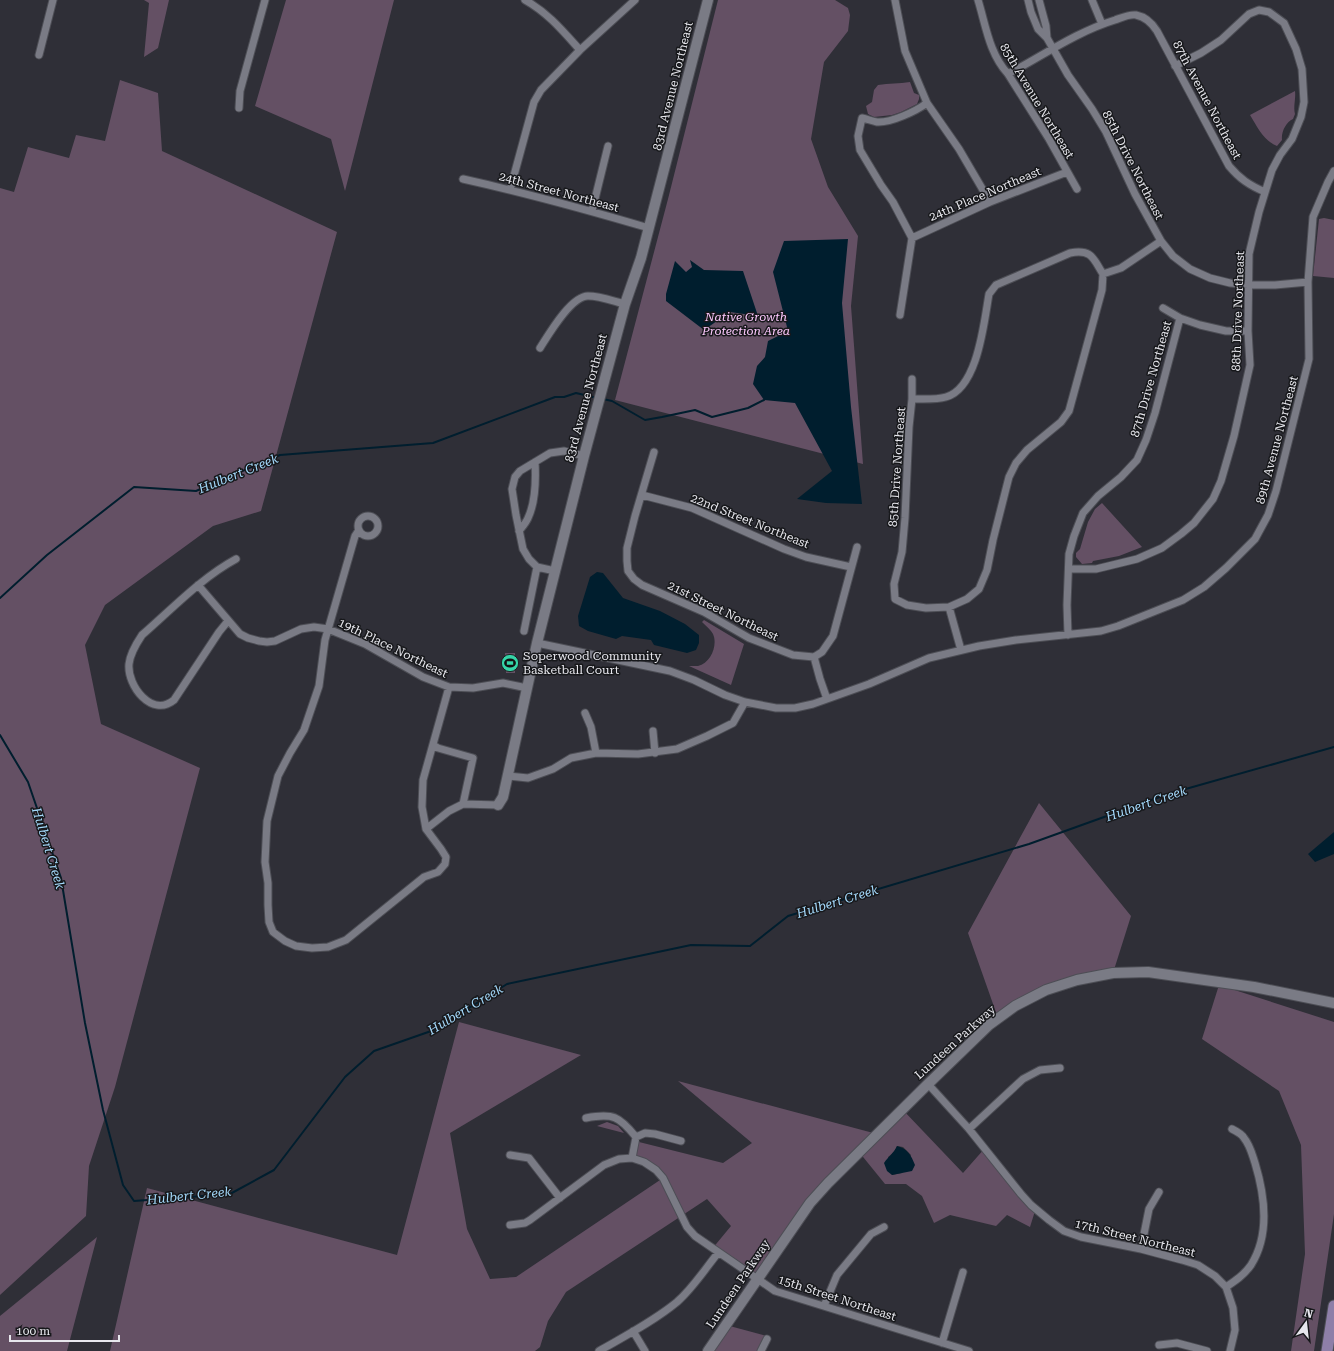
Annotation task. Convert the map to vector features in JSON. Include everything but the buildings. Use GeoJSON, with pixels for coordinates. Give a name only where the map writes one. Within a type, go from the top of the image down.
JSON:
{"type":"FeatureCollection","features":[{"type":"Feature","properties":{"kind":"main road"},"geometry":{"type":"LineString","coordinates":[[1327,1351],[1334,1306]]}},
{"type":"Feature","properties":{"kind":"street"},"geometry":{"type":"LineString","coordinates":[[39,55],[53,0]]}},
{"type":"Feature","properties":{"kind":"street"},"geometry":{"type":"LineString","coordinates":[[239,108],[240,91],[265,0]]}},
{"type":"Feature","properties":{"kind":"street"},"geometry":{"type":"LineString","coordinates":[[525,0],[546,13],[580,50]]}},
{"type":"Feature","properties":{"kind":"street"},"geometry":{"type":"LineString","coordinates":[[510,190],[534,102],[541,90],[580,50],[635,0]]}},
{"type":"Feature","properties":{"kind":"street","name":"83rd Avenue Northeast"},"geometry":{"type":"LineString","coordinates":[[498,805],[503,798],[537,643],[584,456],[625,304],[641,258],[708,0]]}},
{"type":"Feature","properties":{"kind":"street"},"geometry":{"type":"LineString","coordinates":[[895,0],[905,51],[927,103],[959,149],[990,202]]}},
{"type":"Feature","properties":{"kind":"street","name":"85th Avenue Northeast"},"geometry":{"type":"LineString","coordinates":[[978,0],[990,47],[1049,139],[1077,189]]}},
{"type":"Feature","properties":{"kind":"street","name":"85th Drive Northeast"},"geometry":{"type":"LineString","coordinates":[[1028,0],[1038,29],[1047,38],[1068,75],[1106,132],[1135,194],[1161,241],[1173,256],[1190,269],[1210,278],[1230,283],[1248,285],[1276,285],[1308,282]]}},
{"type":"Feature","properties":{"kind":"street","name":"85th Drive Northeast"},"geometry":{"type":"LineString","coordinates":[[1039,0],[1046,26],[1047,38]]}},
{"type":"Feature","properties":{"kind":"street"},"geometry":{"type":"LineString","coordinates":[[1008,74],[1067,40],[1102,24],[1092,0]]}},
{"type":"Feature","properties":{"kind":"street","name":"88th Drive Northeast"},"geometry":{"type":"LineString","coordinates":[[1069,569],[1096,569],[1137,559],[1162,548],[1181,534],[1204,512],[1213,499],[1221,481],[1241,407],[1250,366],[1248,331],[1249,254],[1272,170],[1280,154],[1292,139],[1301,117],[1304,102],[1301,64],[1289,31],[1284,23],[1269,12],[1259,10],[1248,14],[1221,40],[1201,53],[1175,66]]}},
{"type":"Feature","properties":{"kind":"street","name":"87th Avenue Northeast"},"geometry":{"type":"LineString","coordinates":[[1102,24],[1135,15],[1145,18],[1152,24],[1229,166],[1240,178],[1252,187],[1265,192]]}},
{"type":"Feature","properties":{"kind":"street"},"geometry":{"type":"LineString","coordinates":[[900,315],[912,238],[893,202],[860,150],[858,136],[862,118],[878,122],[893,119],[920,108],[927,103]]}},
{"type":"Feature","properties":{"kind":"street"},"geometry":{"type":"LineString","coordinates":[[592,211],[608,146]]}},
{"type":"Feature","properties":{"kind":"street","name":"89th Avenue Northeast"},"geometry":{"type":"LineString","coordinates":[[537,643],[670,671],[745,702],[776,708],[795,708],[827,699],[869,684],[929,658],[961,650],[1016,640],[1101,631],[1118,626],[1184,600],[1204,587],[1226,568],[1255,539],[1268,515],[1276,491],[1308,359],[1308,282],[1313,217],[1334,171]]}},
{"type":"Feature","properties":{"kind":"street","name":"24th Place Northeast"},"geometry":{"type":"LineString","coordinates":[[912,238],[990,202],[1067,172]]}},
{"type":"Feature","properties":{"kind":"street","name":"24th Street Northeast"},"geometry":{"type":"LineString","coordinates":[[463,179],[592,211],[649,228]]}},
{"type":"Feature","properties":{"kind":"street"},"geometry":{"type":"LineString","coordinates":[[1103,274],[1121,268],[1161,241]]}},
{"type":"Feature","properties":{"kind":"street","name":"85th Drive Northeast"},"geometry":{"type":"LineString","coordinates":[[1080,251],[1089,253],[1103,274],[1102,290],[1069,411],[1061,422],[1026,450],[1016,463],[1009,477],[987,570],[980,589],[967,599],[949,607],[926,608],[907,605],[895,599],[894,584],[902,552],[912,399],[946,397],[956,392],[968,378],[976,360],[989,294],[996,285],[1070,253],[1080,251]]}},
{"type":"Feature","properties":{"kind":"street"},"geometry":{"type":"LineString","coordinates":[[540,348],[568,308],[578,300],[586,296],[625,304]]}},
{"type":"Feature","properties":{"kind":"street"},"geometry":{"type":"LineString","coordinates":[[1163,308],[1180,318],[1217,330],[1238,332],[1248,331]]}},
{"type":"Feature","properties":{"kind":"street","name":"87th Drive Northeast"},"geometry":{"type":"LineString","coordinates":[[1068,635],[1067,605],[1069,554],[1074,536],[1083,513],[1098,496],[1121,477],[1137,460],[1146,440],[1155,413],[1180,318]]}},
{"type":"Feature","properties":{"kind":"street"},"geometry":{"type":"LineString","coordinates":[[912,379],[912,399]]}},
{"type":"Feature","properties":{"kind":"street"},"geometry":{"type":"LineString","coordinates":[[555,572],[537,567],[529,559],[523,549],[512,489],[515,477],[520,471],[550,453],[564,451],[584,456]]}},
{"type":"Feature","properties":{"kind":"street"},"geometry":{"type":"LineString","coordinates":[[642,495],[654,452]]}},
{"type":"Feature","properties":{"kind":"street"},"geometry":{"type":"LineString","coordinates":[[519,531],[528,518],[534,500],[536,479],[535,462]]}},
{"type":"Feature","properties":{"kind":"street","name":"22nd Street Northeast"},"geometry":{"type":"LineString","coordinates":[[642,495],[692,508],[784,549],[806,557],[851,567]]}},
{"type":"Feature","properties":{"kind":"street","name":"21st Street Northeast"},"geometry":{"type":"LineString","coordinates":[[642,495],[629,538],[627,561],[628,571],[634,579],[642,586],[704,612],[749,638],[793,655],[814,657]]}},
{"type":"Feature","properties":{"kind":"street"},"geometry":{"type":"LineString","coordinates":[[359,530],[355,536],[324,640],[319,686],[304,730],[278,776],[267,821],[265,862],[268,883],[269,922],[273,932],[285,941],[296,946],[312,948],[328,947],[346,940],[424,877],[438,872],[445,864],[446,857],[426,829],[422,807],[423,780],[449,687]]}},
{"type":"Feature","properties":{"kind":"street"},"geometry":{"type":"LineString","coordinates":[[827,699],[814,657],[822,652],[833,636],[857,547]]}},
{"type":"Feature","properties":{"kind":"street"},"geometry":{"type":"LineString","coordinates":[[228,621],[219,632],[174,700],[168,705],[160,706],[150,704],[141,696],[130,676],[128,664],[136,643],[142,635],[198,585],[222,567],[236,559]]}},
{"type":"Feature","properties":{"kind":"street"},"geometry":{"type":"LineString","coordinates":[[524,631],[537,567]]}},
{"type":"Feature","properties":{"kind":"street","name":"19th Place Northeast"},"geometry":{"type":"LineString","coordinates":[[198,585],[240,634],[258,642],[275,641],[300,630],[314,627],[328,629],[365,644],[424,677],[449,687],[473,688],[503,683],[527,688]]}},
{"type":"Feature","properties":{"kind":"street"},"geometry":{"type":"LineString","coordinates":[[949,607],[961,650]]}},
{"type":"Feature","properties":{"kind":"street"},"geometry":{"type":"LineString","coordinates":[[508,776],[528,778],[553,769],[571,758],[596,753],[638,754],[677,749],[733,723],[745,702]]}},
{"type":"Feature","properties":{"kind":"street"},"geometry":{"type":"LineString","coordinates":[[585,713],[591,727],[596,753]]}},
{"type":"Feature","properties":{"kind":"street"},"geometry":{"type":"LineString","coordinates":[[653,731],[655,753]]}},
{"type":"Feature","properties":{"kind":"street"},"geometry":{"type":"LineString","coordinates":[[433,745],[438,748],[473,758],[463,804]]}},
{"type":"Feature","properties":{"kind":"street"},"geometry":{"type":"LineString","coordinates":[[426,829],[449,811],[463,804],[498,805]]}},
{"type":"Feature","properties":{"kind":"street","name":"Lundeen Parkway"},"geometry":{"type":"LineString","coordinates":[[708,1351],[810,1203],[828,1183],[989,1025],[1015,1006],[1046,990],[1077,980],[1112,973],[1148,972],[1254,987],[1334,1003]]}},
{"type":"Feature","properties":{"kind":"street"},"geometry":{"type":"LineString","coordinates":[[969,1129],[1023,1079],[1040,1070],[1060,1068]]}},
{"type":"Feature","properties":{"kind":"street","name":"17th Street Northeast"},"geometry":{"type":"LineString","coordinates":[[928,1084],[969,1129],[1031,1205],[1064,1231],[1081,1237],[1141,1249],[1198,1265],[1215,1276],[1226,1287]]}},
{"type":"Feature","properties":{"kind":"street"},"geometry":{"type":"LineString","coordinates":[[510,1225],[525,1223],[530,1220],[604,1165],[619,1160],[632,1158],[636,1137],[626,1124],[615,1117],[602,1115],[586,1118]]}},
{"type":"Feature","properties":{"kind":"street"},"geometry":{"type":"LineString","coordinates":[[1230,1351],[1235,1330],[1233,1308],[1226,1287],[1242,1276],[1251,1265],[1263,1232],[1263,1194],[1258,1172],[1251,1150],[1244,1136],[1232,1129]]}},
{"type":"Feature","properties":{"kind":"street"},"geometry":{"type":"LineString","coordinates":[[636,1137],[645,1134],[654,1134],[681,1141]]}},
{"type":"Feature","properties":{"kind":"street"},"geometry":{"type":"LineString","coordinates":[[510,1155],[529,1158],[560,1198]]}},
{"type":"Feature","properties":{"kind":"street","name":"15th Street Northeast"},"geometry":{"type":"LineString","coordinates":[[632,1158],[644,1162],[656,1170],[663,1178],[687,1227],[695,1236],[775,1291],[969,1351]]}},
{"type":"Feature","properties":{"kind":"street"},"geometry":{"type":"LineString","coordinates":[[1141,1249],[1149,1209],[1159,1192]]}},
{"type":"Feature","properties":{"kind":"street"},"geometry":{"type":"LineString","coordinates":[[824,1306],[837,1275],[871,1234],[884,1227]]}},
{"type":"Feature","properties":{"kind":"street"},"geometry":{"type":"LineString","coordinates":[[599,1351],[633,1331],[678,1301],[688,1291],[718,1253]]}},
{"type":"Feature","properties":{"kind":"street"},"geometry":{"type":"LineString","coordinates":[[942,1343],[963,1272]]}},
{"type":"Feature","properties":{"kind":"street"},"geometry":{"type":"LineString","coordinates":[[633,1331],[645,1350]]}},
{"type":"Feature","properties":{"kind":"street"},"geometry":{"type":"LineString","coordinates":[[761,1351],[767,1339]]}},
{"type":"Feature","properties":{"kind":"street"},"geometry":{"type":"LineString","coordinates":[[1159,1345],[1177,1343],[1207,1351]]}},
{"type":"Feature","properties":{"kind":"green space"},"geometry":{"type":"Polygon","coordinates":[[[144,0],[169,0],[158,48],[144,57],[149,3],[144,0]]]}},
{"type":"Feature","properties":{"kind":"green space"},"geometry":{"type":"Polygon","coordinates":[[[286,0],[394,0],[345,191],[331,139],[255,106],[286,0]]]}},
{"type":"Feature","properties":{"kind":"green space","name":"Native Growth Protection Area"},"geometry":{"type":"Polygon","coordinates":[[[718,0],[835,0],[848,8],[850,15],[848,31],[824,62],[811,139],[828,187],[858,236],[851,306],[863,464],[615,400],[668,199],[718,0]]]}},
{"type":"Feature","properties":{"kind":"green space"},"geometry":{"type":"Polygon","coordinates":[[[120,80],[158,93],[162,151],[337,232],[261,511],[213,526],[105,605],[85,645],[101,724],[200,768],[115,1087],[89,1166],[86,1216],[0,1295],[0,188],[14,192],[28,147],[69,158],[76,135],[105,141],[120,80]]]}},
{"type":"Feature","properties":{"kind":"green space"},"geometry":{"type":"Polygon","coordinates":[[[910,82],[914,93],[919,95],[917,104],[892,115],[874,117],[868,114],[866,106],[872,102],[874,90],[878,85],[910,82]]]}},
{"type":"Feature","properties":{"kind":"green space"},"geometry":{"type":"Polygon","coordinates":[[[1295,91],[1295,114],[1293,119],[1288,122],[1284,128],[1282,140],[1277,146],[1264,137],[1250,115],[1295,91]]]}},
{"type":"Feature","properties":{"kind":"green space"},"geometry":{"type":"Polygon","coordinates":[[[1324,218],[1334,220],[1334,278],[1313,276],[1319,219],[1324,218]]]}},
{"type":"Feature","properties":{"kind":"green space"},"geometry":{"type":"Polygon","coordinates":[[[1102,503],[1142,547],[1119,556],[1082,564],[1076,557],[1076,553],[1080,549],[1088,522],[1095,509],[1102,503]]]}},
{"type":"Feature","properties":{"kind":"green space"},"geometry":{"type":"Polygon","coordinates":[[[704,620],[744,644],[731,685],[689,666],[698,666],[703,664],[710,657],[714,648],[715,643],[713,634],[702,622],[704,620]]]}},
{"type":"Feature","properties":{"kind":"green space","name":"Soperwood Community Basketball Court"},"geometry":{"type":"Polygon","coordinates":[[[505,653],[515,653],[515,673],[506,673],[505,653]]]}},
{"type":"Feature","properties":{"kind":"green space"},"geometry":{"type":"Polygon","coordinates":[[[1039,803],[1131,916],[1113,973],[1077,980],[998,1018],[968,933],[1039,803]]]}},
{"type":"Feature","properties":{"kind":"green space"},"geometry":{"type":"Polygon","coordinates":[[[1219,985],[1334,1022],[1334,1214],[1314,1351],[1291,1351],[1305,1254],[1301,1145],[1279,1091],[1202,1039],[1219,985]]]}},
{"type":"Feature","properties":{"kind":"green space"},"geometry":{"type":"Polygon","coordinates":[[[459,1022],[581,1055],[450,1133],[467,1229],[490,1279],[516,1277],[663,1178],[632,1158],[635,1141],[723,1163],[752,1143],[678,1081],[877,1134],[902,1109],[963,1173],[985,1148],[1035,1211],[1030,1227],[1007,1215],[996,1226],[950,1215],[934,1223],[922,1196],[906,1184],[885,1184],[859,1152],[828,1183],[757,1280],[712,1249],[731,1226],[707,1199],[566,1292],[548,1321],[540,1347],[535,1351],[110,1351],[147,1188],[397,1255],[459,1022]],[[897,1146],[894,1152],[888,1157],[892,1175],[902,1173],[911,1155],[903,1147],[897,1146]]]}},
{"type":"Feature","properties":{"kind":"green space"},"geometry":{"type":"Polygon","coordinates":[[[607,1122],[618,1126],[624,1133],[597,1126],[607,1122]]]}},
{"type":"Feature","properties":{"kind":"green space"},"geometry":{"type":"Polygon","coordinates":[[[97,1237],[67,1351],[0,1351],[0,1316],[97,1237]]]}},
{"type":"Feature","properties":{"kind":"green space"},"geometry":{"type":"Polygon","coordinates":[[[726,1325],[770,1337],[762,1351],[708,1351],[726,1325]]]}},
{"type":"Feature","properties":{"kind":"water"},"geometry":{"type":"Polygon","coordinates":[[[848,239],[842,303],[851,407],[862,504],[826,503],[797,499],[832,471],[795,403],[764,400],[753,384],[757,366],[765,357],[768,341],[788,331],[773,272],[784,241],[848,239]]]}},
{"type":"Feature","properties":{"kind":"water"},"geometry":{"type":"Polygon","coordinates":[[[690,260],[704,270],[743,271],[758,316],[730,312],[704,330],[666,301],[666,294],[675,261],[686,272],[692,267],[690,260]]]}},
{"type":"Feature","properties":{"kind":"water"},"geometry":{"type":"Polygon","coordinates":[[[597,572],[603,573],[623,598],[660,611],[685,624],[699,635],[699,643],[696,650],[687,653],[654,645],[651,640],[622,636],[616,639],[588,631],[579,626],[578,616],[590,577],[597,572]]]}},
{"type":"Feature","properties":{"kind":"water"},"geometry":{"type":"Polygon","coordinates":[[[1334,832],[1334,854],[1315,862],[1308,854],[1334,832]]]}},
{"type":"Feature","properties":{"kind":"water"},"geometry":{"type":"Polygon","coordinates":[[[897,1146],[909,1153],[915,1165],[912,1171],[892,1175],[887,1171],[884,1163],[897,1146]]]}},
{"type":"Feature","properties":{"kind":"waterway","name":"Hulbert Creek"},"geometry":{"type":"LineString","coordinates":[[0,598],[47,555],[134,487],[196,491],[280,455],[433,443],[555,397],[564,397],[576,393],[597,398]]}},
{"type":"Feature","properties":{"kind":"waterway"},"geometry":{"type":"LineString","coordinates":[[603,399],[612,401],[645,420],[695,410],[712,417],[748,408],[764,400]]}},
{"type":"Feature","properties":{"kind":"waterway","name":"Hulbert Creek"},"geometry":{"type":"LineString","coordinates":[[0,735],[28,782],[61,878],[85,1023],[103,1110],[123,1185],[134,1201],[230,1194],[274,1170],[345,1077],[374,1051],[434,1030],[507,984],[691,945],[750,946],[788,916],[1029,844],[1168,794],[1334,747]]}},
{"type":"Feature","properties":{"kind":"place","name":"Soperwood Community Basketball Court"},"geometry":{"type":"Point","coordinates":[510,663]}}]}
